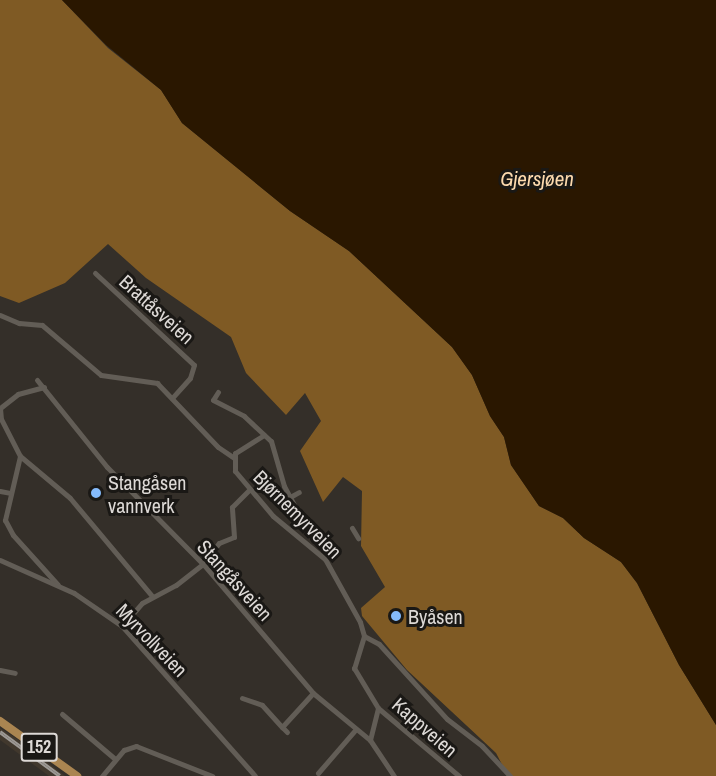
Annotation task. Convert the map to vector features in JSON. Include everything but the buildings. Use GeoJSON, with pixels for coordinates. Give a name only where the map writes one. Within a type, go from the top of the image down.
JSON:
{"type":"FeatureCollection","features":[{"type":"Feature","properties":{"kind":"main road","name":"152"},"geometry":{"type":"LineString","coordinates":[[0,721],[76,776]]}},
{"type":"Feature","properties":{"kind":"street","name":"Brattåsveien"},"geometry":{"type":"LineString","coordinates":[[95,273],[194,365],[190,378],[172,398]]}},
{"type":"Feature","properties":{"kind":"street","name":"Bjørnemyrveien"},"geometry":{"type":"LineString","coordinates":[[0,315],[19,323],[42,325],[96,372],[115,378],[150,379],[172,398],[218,447],[233,457]]}},
{"type":"Feature","properties":{"kind":"street","name":"Stangåsveien"},"geometry":{"type":"LineString","coordinates":[[37,380],[107,467],[203,564],[313,693],[370,740],[394,776]]}},
{"type":"Feature","properties":{"kind":"street"},"geometry":{"type":"LineString","coordinates":[[44,387],[18,394],[0,408],[1,419],[20,456],[70,498],[152,596]]}},
{"type":"Feature","properties":{"kind":"street","name":"Bjørnemyrveien"},"geometry":{"type":"LineString","coordinates":[[218,392],[213,400],[237,411],[272,445],[290,497],[299,514]]}},
{"type":"Feature","properties":{"kind":"street","name":"Bjørnemyrveien"},"geometry":{"type":"LineString","coordinates":[[264,435],[240,448],[233,457],[235,471],[273,516],[329,564],[360,622],[364,636]]}},
{"type":"Feature","properties":{"kind":"street"},"geometry":{"type":"LineString","coordinates":[[20,456],[10,493],[7,526],[58,585]]}},
{"type":"Feature","properties":{"kind":"street"},"geometry":{"type":"LineString","coordinates":[[0,490],[10,493]]}},
{"type":"Feature","properties":{"kind":"street"},"geometry":{"type":"LineString","coordinates":[[122,626],[152,596],[176,585],[203,564],[219,543],[234,537],[232,507],[249,490]]}},
{"type":"Feature","properties":{"kind":"street","name":"Bjørnemyrveien"},"geometry":{"type":"LineString","coordinates":[[290,497],[299,492]]}},
{"type":"Feature","properties":{"kind":"street","name":"Bjørnemyrveien"},"geometry":{"type":"LineString","coordinates":[[352,528],[358,538]]}},
{"type":"Feature","properties":{"kind":"street","name":"Myrvollveien"},"geometry":{"type":"LineString","coordinates":[[0,560],[58,585],[99,607],[122,626],[255,776]]}},
{"type":"Feature","properties":{"kind":"street"},"geometry":{"type":"LineString","coordinates":[[364,636],[376,641],[447,719],[483,746],[510,776]]}},
{"type":"Feature","properties":{"kind":"street","name":"Kappveien"},"geometry":{"type":"LineString","coordinates":[[364,636],[354,668],[378,708],[459,776]]}},
{"type":"Feature","properties":{"kind":"street"},"geometry":{"type":"LineString","coordinates":[[0,670],[15,673]]}},
{"type":"Feature","properties":{"kind":"street"},"geometry":{"type":"LineString","coordinates":[[282,727],[313,693]]}},
{"type":"Feature","properties":{"kind":"street"},"geometry":{"type":"LineString","coordinates":[[242,698],[262,705],[287,732]]}},
{"type":"Feature","properties":{"kind":"street"},"geometry":{"type":"LineString","coordinates":[[370,740],[378,708]]}},
{"type":"Feature","properties":{"kind":"street"},"geometry":{"type":"LineString","coordinates":[[62,714],[115,759]]}},
{"type":"Feature","properties":{"kind":"street"},"geometry":{"type":"LineString","coordinates":[[318,773],[356,729]]}},
{"type":"Feature","properties":{"kind":"street"},"geometry":{"type":"LineString","coordinates":[[102,776],[115,759],[129,747],[144,747],[212,776]]}},
{"type":"Feature","properties":{"kind":"shaded area"},"geometry":{"type":"Polygon","coordinates":[[[0,0],[62,0],[108,48],[161,90],[182,123],[290,211],[349,251],[452,347],[472,375],[490,416],[504,437],[511,465],[539,506],[563,518],[584,538],[621,562],[637,583],[679,665],[716,725],[716,776],[508,776],[496,753],[407,670],[362,616],[361,608],[385,587],[361,546],[362,491],[343,477],[323,502],[300,451],[321,421],[305,393],[286,415],[246,373],[231,337],[146,278],[108,244],[65,283],[19,303],[0,296],[0,0]]]}},
{"type":"Feature","properties":{"kind":"shaded area"},"geometry":{"type":"Polygon","coordinates":[[[0,728],[65,776],[49,776],[0,740],[0,728]]]}},
{"type":"Feature","properties":{"kind":"water","name":"Gjersjøen"},"geometry":{"type":"Polygon","coordinates":[[[62,0],[716,0],[716,725],[679,665],[637,583],[621,562],[584,538],[563,518],[539,506],[511,465],[504,437],[490,416],[472,375],[452,347],[349,251],[290,211],[182,123],[161,90],[106,45],[62,0]]]}},
{"type":"Feature","properties":{"kind":"railway"},"geometry":{"type":"LineString","coordinates":[[0,732],[60,776]]}},
{"type":"Feature","properties":{"kind":"place","name":"Stangåsen vannverk"},"geometry":{"type":"Point","coordinates":[96,493]}},
{"type":"Feature","properties":{"kind":"place","name":"Byåsen"},"geometry":{"type":"Point","coordinates":[396,616]}}]}
